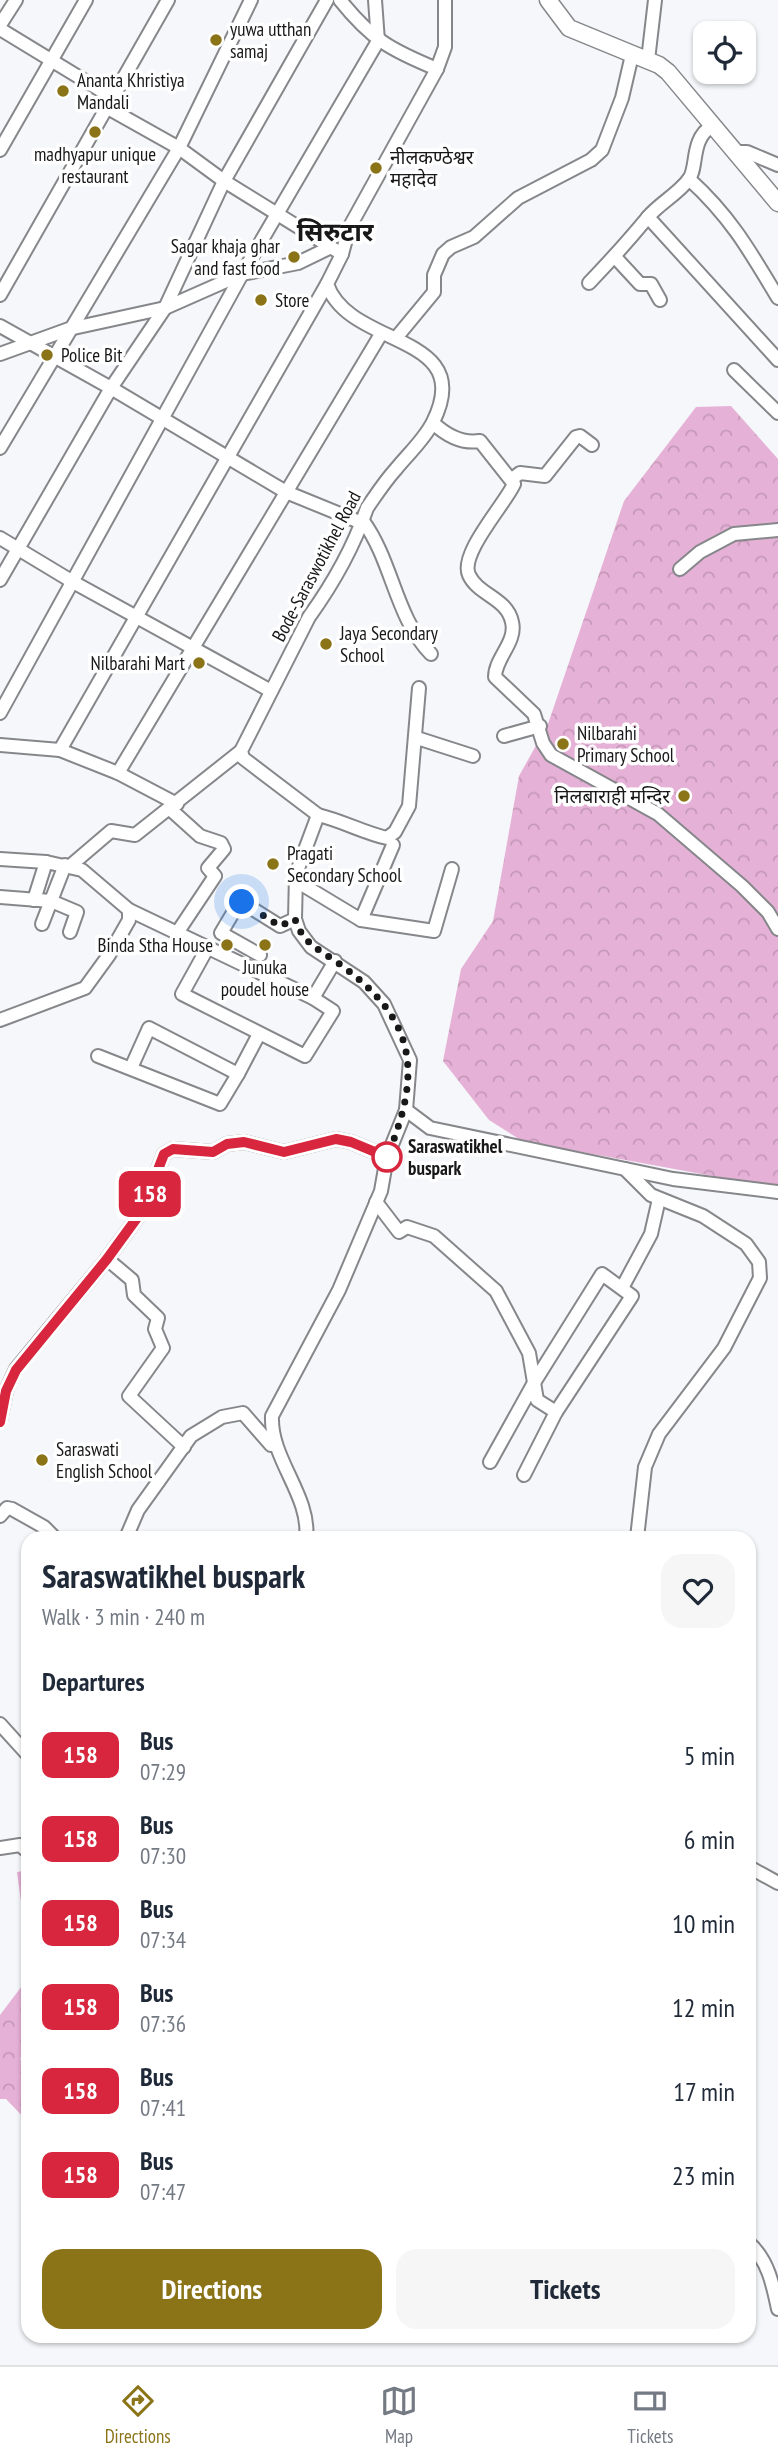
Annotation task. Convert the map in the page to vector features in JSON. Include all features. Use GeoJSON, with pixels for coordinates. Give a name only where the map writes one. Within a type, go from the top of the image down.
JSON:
{"type":"FeatureCollection","features":[{"type":"Feature","properties":{"kind":"main road"},"geometry":{"type":"LineString","coordinates":[[548,0],[569,28],[648,60],[668,72],[778,204]]}},
{"type":"Feature","properties":{"kind":"street"},"geometry":{"type":"LineString","coordinates":[[16,0],[0,27],[105,93],[106,107]]}},
{"type":"Feature","properties":{"kind":"street"},"geometry":{"type":"LineString","coordinates":[[0,150],[49,60],[86,0]]}},
{"type":"Feature","properties":{"kind":"street"},"geometry":{"type":"LineString","coordinates":[[0,295],[168,0]]}},
{"type":"Feature","properties":{"kind":"street"},"geometry":{"type":"LineString","coordinates":[[0,448],[52,356],[179,148],[251,0]]}},
{"type":"Feature","properties":{"kind":"street"},"geometry":{"type":"LineString","coordinates":[[0,580],[111,388],[164,308],[224,181],[327,0]]}},
{"type":"Feature","properties":{"kind":"street"},"geometry":{"type":"LineString","coordinates":[[340,0],[378,41],[393,51],[437,69]]}},
{"type":"Feature","properties":{"kind":"street"},"geometry":{"type":"LineString","coordinates":[[0,713],[242,274],[378,41],[375,0]]}},
{"type":"Feature","properties":{"kind":"street"},"geometry":{"type":"LineString","coordinates":[[60,750],[226,456],[327,284],[342,254],[349,228],[437,69],[445,47],[445,0]]}},
{"type":"Feature","properties":{"kind":"street"},"geometry":{"type":"LineString","coordinates":[[648,60],[655,0]]}},
{"type":"Feature","properties":{"kind":"street"},"geometry":{"type":"LineString","coordinates":[[396,338],[434,292],[437,264],[451,247],[474,237],[518,198],[603,150],[622,98],[632,55]]}},
{"type":"Feature","properties":{"kind":"street"},"geometry":{"type":"LineString","coordinates":[[106,107],[179,148],[224,181],[342,254]]}},
{"type":"Feature","properties":{"kind":"street"},"geometry":{"type":"LineString","coordinates":[[589,282],[615,257],[648,217],[689,179],[699,143],[706,129],[712,126]]}},
{"type":"Feature","properties":{"kind":"street"},"geometry":{"type":"LineString","coordinates":[[734,152],[747,152],[778,165]]}},
{"type":"Feature","properties":{"kind":"street"},"geometry":{"type":"LineString","coordinates":[[689,179],[732,222],[778,298]]}},
{"type":"Feature","properties":{"kind":"street"},"geometry":{"type":"LineString","coordinates":[[648,217],[778,360]]}},
{"type":"Feature","properties":{"kind":"street"},"geometry":{"type":"LineString","coordinates":[[0,354],[69,329],[164,308],[242,274],[298,263],[329,248]]}},
{"type":"Feature","properties":{"kind":"street"},"geometry":{"type":"LineString","coordinates":[[615,257],[640,285],[651,284],[660,300]]}},
{"type":"Feature","properties":{"kind":"street","name":"Bode-Saraswotikhel Road"},"geometry":{"type":"LineString","coordinates":[[241,751],[367,508],[433,423],[440,402],[442,378],[435,363],[423,353],[396,338],[381,334],[348,314],[332,298],[327,284]]}},
{"type":"Feature","properties":{"kind":"street"},"geometry":{"type":"LineString","coordinates":[[0,326],[286,492],[362,522],[376,539],[411,630],[431,654]]}},
{"type":"Feature","properties":{"kind":"street"},"geometry":{"type":"LineString","coordinates":[[118,773],[381,334]]}},
{"type":"Feature","properties":{"kind":"street"},"geometry":{"type":"LineString","coordinates":[[734,370],[778,413]]}},
{"type":"Feature","properties":{"kind":"street"},"geometry":{"type":"LineString","coordinates":[[433,423],[461,440],[480,441],[512,478],[514,484],[481,535],[467,566],[468,574],[477,585],[504,606],[512,621],[512,637],[495,671],[495,677],[534,714],[540,726],[542,743],[551,755],[658,814],[751,895],[768,912],[778,929]]}},
{"type":"Feature","properties":{"kind":"street"},"geometry":{"type":"LineString","coordinates":[[512,478],[520,473],[544,476],[576,437],[580,436],[592,445]]}},
{"type":"Feature","properties":{"kind":"street"},"geometry":{"type":"LineString","coordinates":[[680,569],[700,552],[734,534],[778,530]]}},
{"type":"Feature","properties":{"kind":"street"},"geometry":{"type":"LineString","coordinates":[[0,538],[73,582],[271,691]]}},
{"type":"Feature","properties":{"kind":"street"},"geometry":{"type":"LineString","coordinates":[[41,924],[68,866],[111,831],[135,835],[241,751],[243,758],[318,815],[387,838],[395,832],[409,806],[417,738],[419,688]]}},
{"type":"Feature","properties":{"kind":"street"},"geometry":{"type":"LineString","coordinates":[[504,736],[540,726]]}},
{"type":"Feature","properties":{"kind":"street"},"geometry":{"type":"LineString","coordinates":[[417,738],[473,756]]}},
{"type":"Feature","properties":{"kind":"street"},"geometry":{"type":"LineString","coordinates":[[0,745],[60,750],[118,773],[173,806],[200,836],[220,843],[224,849],[208,868],[215,876],[177,933]]}},
{"type":"Feature","properties":{"kind":"street"},"geometry":{"type":"LineString","coordinates":[[307,1531],[302,1510],[271,1434],[272,1416],[339,1290],[376,1202],[387,1157],[406,1110],[410,1060],[384,1004],[364,982],[311,947],[299,931],[295,919],[296,874],[318,815]]}},
{"type":"Feature","properties":{"kind":"street"},"geometry":{"type":"LineString","coordinates":[[361,920],[393,845]]}},
{"type":"Feature","properties":{"kind":"street"},"geometry":{"type":"LineString","coordinates":[[0,859],[46,862],[82,870],[129,910],[210,948],[313,998],[333,1011],[305,1056],[182,994],[210,948],[221,933],[242,898],[280,926],[295,919]]}},
{"type":"Feature","properties":{"kind":"street"},"geometry":{"type":"LineString","coordinates":[[34,900],[46,862]]}},
{"type":"Feature","properties":{"kind":"street"},"geometry":{"type":"LineString","coordinates":[[298,882],[361,920],[434,931],[452,869]]}},
{"type":"Feature","properties":{"kind":"street"},"geometry":{"type":"LineString","coordinates":[[0,897],[51,901],[77,912],[69,932]]}},
{"type":"Feature","properties":{"kind":"street"},"geometry":{"type":"LineString","coordinates":[[0,1020],[85,988],[109,955],[129,920],[129,910]]}},
{"type":"Feature","properties":{"kind":"street"},"geometry":{"type":"LineString","coordinates":[[221,933],[260,955]]}},
{"type":"Feature","properties":{"kind":"street"},"geometry":{"type":"LineString","coordinates":[[313,998],[335,961]]}},
{"type":"Feature","properties":{"kind":"street"},"geometry":{"type":"LineString","coordinates":[[131,1068],[149,1028],[238,1074]]}},
{"type":"Feature","properties":{"kind":"street"},"geometry":{"type":"LineString","coordinates":[[98,1056],[220,1104],[259,1034]]}},
{"type":"Feature","properties":{"kind":"street"},"geometry":{"type":"LineString","coordinates":[[406,1110],[430,1128],[673,1179],[778,1192]]}},
{"type":"Feature","properties":{"kind":"street"},"geometry":{"type":"LineString","coordinates":[[0,1422],[6,1391],[16,1370],[107,1259],[142,1211],[164,1154],[173,1149],[213,1152],[227,1144],[244,1142],[284,1152],[336,1139],[351,1142],[387,1157]]}},
{"type":"Feature","properties":{"kind":"street"},"geometry":{"type":"LineString","coordinates":[[625,1169],[636,1183],[659,1199],[703,1216],[746,1244],[759,1262],[760,1278],[724,1348],[659,1434],[645,1467],[638,1531]]}},
{"type":"Feature","properties":{"kind":"street"},"geometry":{"type":"LineString","coordinates":[[622,1288],[651,1234],[659,1199]]}},
{"type":"Feature","properties":{"kind":"street"},"geometry":{"type":"LineString","coordinates":[[376,1202],[399,1232],[407,1227],[434,1236],[496,1291],[529,1353],[537,1400],[556,1412]]}},
{"type":"Feature","properties":{"kind":"street"},"geometry":{"type":"LineString","coordinates":[[107,1259],[132,1280],[134,1295],[158,1318],[155,1329],[163,1348],[130,1396],[184,1447]]}},
{"type":"Feature","properties":{"kind":"street"},"geometry":{"type":"LineString","coordinates":[[490,1462],[535,1381],[601,1274],[632,1296],[556,1412],[524,1475]]}},
{"type":"Feature","properties":{"kind":"street"},"geometry":{"type":"LineString","coordinates":[[129,1531],[138,1510],[194,1433],[233,1413],[243,1413],[272,1446],[277,1447]]}},
{"type":"Feature","properties":{"kind":"street"},"geometry":{"type":"LineString","coordinates":[[0,1516],[7,1508],[12,1509],[48,1531]]}},
{"type":"Feature","properties":{"kind":"street"},"geometry":{"type":"LineString","coordinates":[[0,1724],[21,1747]]}},
{"type":"Feature","properties":{"kind":"street"},"geometry":{"type":"LineString","coordinates":[[0,1848],[21,1846]]}},
{"type":"Feature","properties":{"kind":"street"},"geometry":{"type":"LineString","coordinates":[[756,1871],[778,1883]]}},
{"type":"Feature","properties":{"kind":"street"},"geometry":{"type":"LineString","coordinates":[[756,2249],[773,2285],[778,2309]]}},
{"type":"Feature","properties":{"kind":"green space"},"geometry":{"type":"Polygon","coordinates":[[[731,406],[778,459],[778,1188],[522,1141],[489,1120],[443,1061],[461,969],[493,921],[519,776],[548,724],[624,501],[696,407],[731,406]]]}},
{"type":"Feature","properties":{"kind":"green space"},"geometry":{"type":"Polygon","coordinates":[[[21,1871],[21,1901],[17,1872],[21,1871]]]}},
{"type":"Feature","properties":{"kind":"green space"},"geometry":{"type":"Polygon","coordinates":[[[21,1987],[21,2115],[6,2099],[0,2099],[0,2015],[21,1987]]]}},
{"type":"Feature","properties":{"kind":"bus line","name":"158"},"geometry":{"type":"LineString","coordinates":[[0,1422],[6,1391],[16,1370],[107,1259],[142,1211],[164,1154],[173,1149],[213,1152],[227,1144],[244,1142],[284,1152],[336,1139],[351,1142],[387,1157]]}},
{"type":"Feature","properties":{"kind":"place","name":"yuwa utthan samaj"},"geometry":{"type":"Point","coordinates":[216,40]}},
{"type":"Feature","properties":{"kind":"place","name":"Ananta Khristiya Mandali"},"geometry":{"type":"Point","coordinates":[63,91]}},
{"type":"Feature","properties":{"kind":"place","name":"madhyapur unique restaurant"},"geometry":{"type":"Point","coordinates":[95,132]}},
{"type":"Feature","properties":{"kind":"place","name":"नीलकण्ठेश्वर महादेव"},"geometry":{"type":"Point","coordinates":[376,168]}},
{"type":"Feature","properties":{"kind":"place","name":"Sagar khaja ghar and fast food"},"geometry":{"type":"Point","coordinates":[294,257]}},
{"type":"Feature","properties":{"kind":"place","name":"Store"},"geometry":{"type":"Point","coordinates":[261,300]}},
{"type":"Feature","properties":{"kind":"place","name":"Police Bit"},"geometry":{"type":"Point","coordinates":[47,355]}},
{"type":"Feature","properties":{"kind":"place","name":"Jaya Secondary School"},"geometry":{"type":"Point","coordinates":[326,644]}},
{"type":"Feature","properties":{"kind":"place","name":"Nilbarahi Mart"},"geometry":{"type":"Point","coordinates":[199,663]}},
{"type":"Feature","properties":{"kind":"place","name":"Nilbarahi Primary School"},"geometry":{"type":"Point","coordinates":[563,744]}},
{"type":"Feature","properties":{"kind":"place","name":"निलबाराही मन्दिर"},"geometry":{"type":"Point","coordinates":[684,796]}},
{"type":"Feature","properties":{"kind":"place","name":"Pragati Secondary School"},"geometry":{"type":"Point","coordinates":[273,864]}},
{"type":"Feature","properties":{"kind":"place","name":"Binda Stha House"},"geometry":{"type":"Point","coordinates":[227,945]}},
{"type":"Feature","properties":{"kind":"place","name":"Junuka poudel house"},"geometry":{"type":"Point","coordinates":[265,945]}},
{"type":"Feature","properties":{"kind":"place","name":"Saraswatikhel buspark"},"geometry":{"type":"Point","coordinates":[387,1157]}},
{"type":"Feature","properties":{"kind":"place","name":"Saraswati English School"},"geometry":{"type":"Point","coordinates":[42,1460]}},
{"type":"Feature","properties":{"kind":"district","name":"सिरुटार"},"geometry":{"type":"Point","coordinates":[335,231]}},
{"type":"Feature","properties":{"kind":"route"},"geometry":{"type":"LineString","coordinates":[[242,902],[280,926],[295,919],[299,931],[311,947],[364,982],[384,1004],[410,1060],[406,1110],[387,1157]]}}]}
